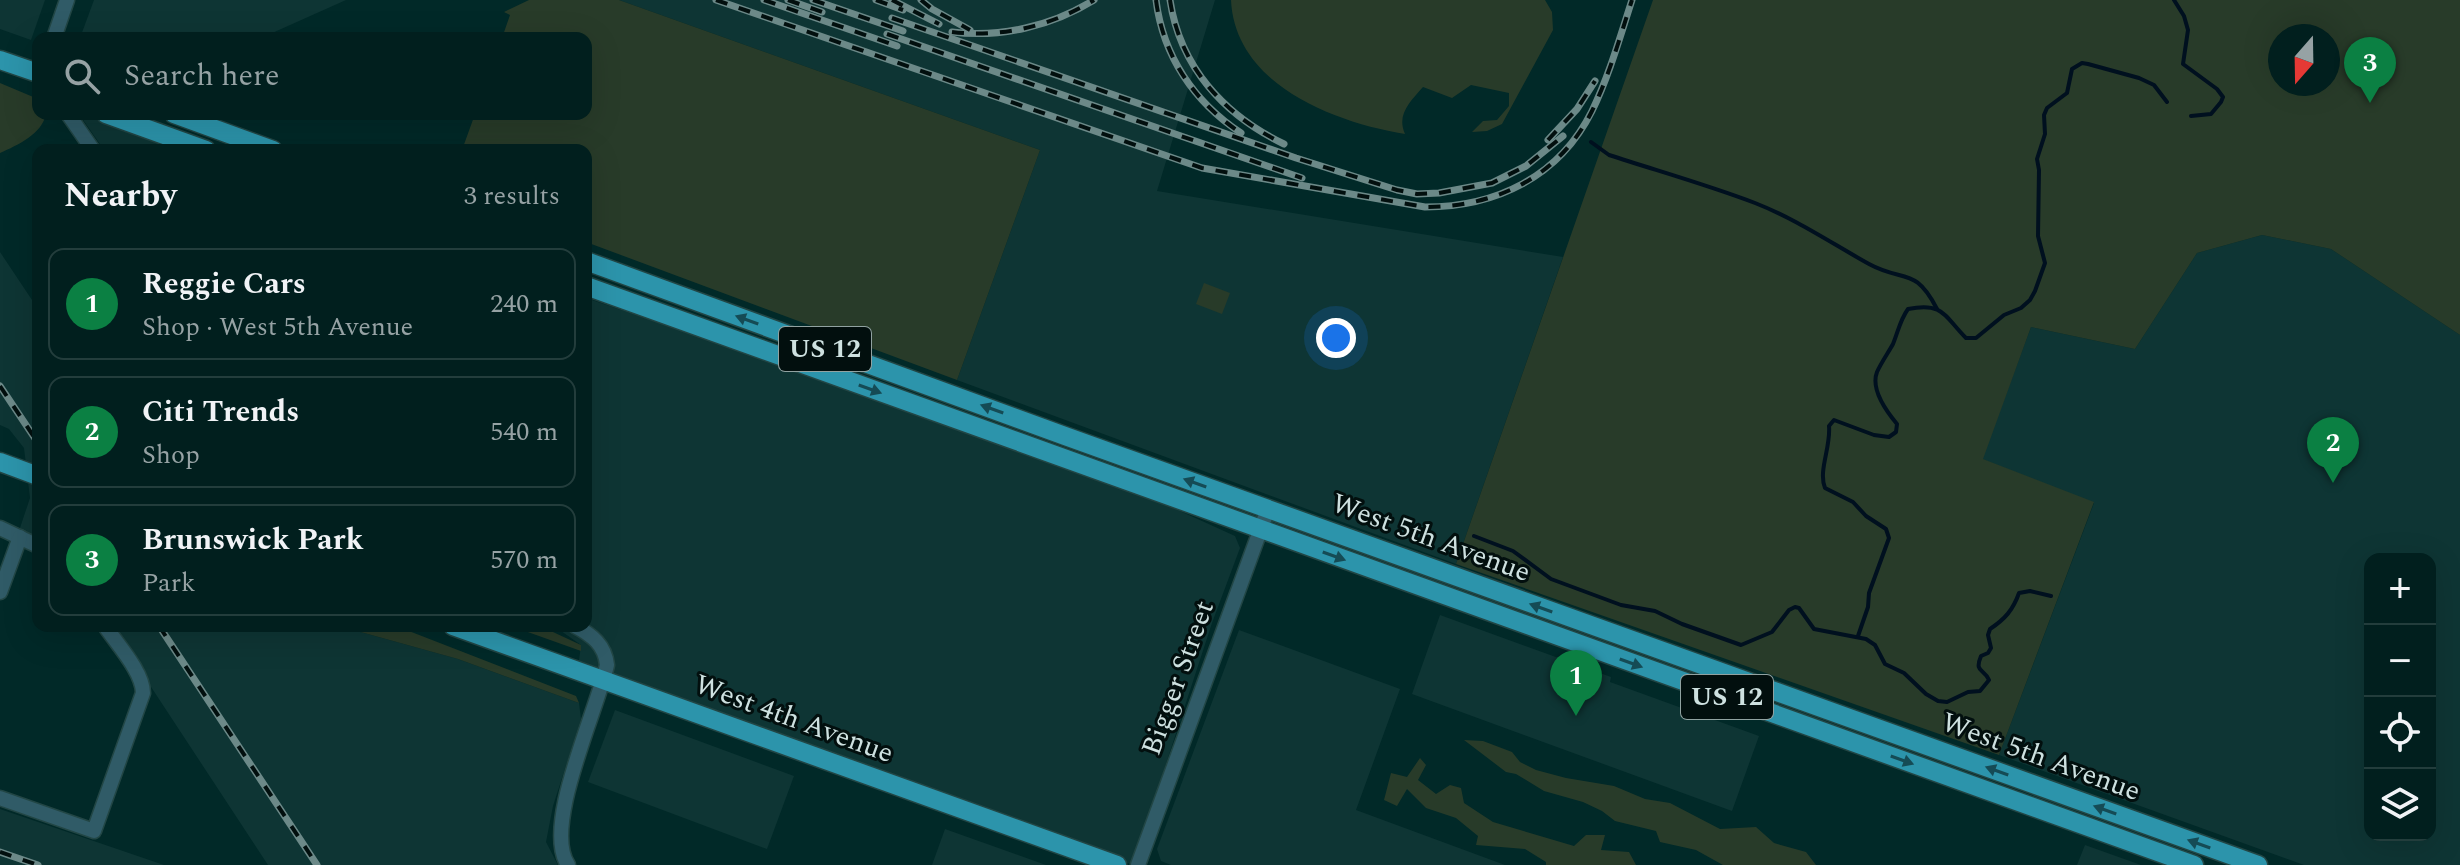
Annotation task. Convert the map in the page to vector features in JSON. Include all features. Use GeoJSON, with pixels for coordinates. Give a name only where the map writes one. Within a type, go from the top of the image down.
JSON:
{"type":"FeatureCollection","features":[{"type":"Feature","properties":{"kind":"main road"},"geometry":{"type":"LineString","coordinates":[[0,60],[32,71]]}},
{"type":"Feature","properties":{"kind":"main road"},"geometry":{"type":"LineString","coordinates":[[123,120],[189,144]]}},
{"type":"Feature","properties":{"kind":"main road"},"geometry":{"type":"LineString","coordinates":[[190,120],[256,144]]}},
{"type":"Feature","properties":{"kind":"main road","name":"West 5th Avenue"},"geometry":{"type":"LineString","coordinates":[[592,263],[2258,865]]}},
{"type":"Feature","properties":{"kind":"main road"},"geometry":{"type":"LineString","coordinates":[[593,289],[609,269]]}},
{"type":"Feature","properties":{"kind":"main road","name":"West 5th Avenue"},"geometry":{"type":"LineString","coordinates":[[593,289],[2194,865]]}},
{"type":"Feature","properties":{"kind":"main road"},"geometry":{"type":"LineString","coordinates":[[1058,457],[1065,436]]}},
{"type":"Feature","properties":{"kind":"main road"},"geometry":{"type":"LineString","coordinates":[[0,462],[32,474]]}},
{"type":"Feature","properties":{"kind":"main road","name":"West 4th Avenue"},"geometry":{"type":"LineString","coordinates":[[470,632],[1117,865]]}},
{"type":"Feature","properties":{"kind":"main road"},"geometry":{"type":"LineString","coordinates":[[1855,743],[1862,723]]}},
{"type":"Feature","properties":{"kind":"street"},"geometry":{"type":"LineString","coordinates":[[56,32],[67,0]]}},
{"type":"Feature","properties":{"kind":"street"},"geometry":{"type":"LineString","coordinates":[[72,120],[89,144]]}},
{"type":"Feature","properties":{"kind":"street","name":"Bigger Street"},"geometry":{"type":"LineString","coordinates":[[1138,865],[1268,509]]}},
{"type":"Feature","properties":{"kind":"street"},"geometry":{"type":"LineString","coordinates":[[0,528],[32,543]]}},
{"type":"Feature","properties":{"kind":"street"},"geometry":{"type":"LineString","coordinates":[[0,592],[20,537]]}},
{"type":"Feature","properties":{"kind":"street"},"geometry":{"type":"LineString","coordinates":[[0,798],[94,831],[143,693],[138,674],[109,632]]}},
{"type":"Feature","properties":{"kind":"street"},"geometry":{"type":"LineString","coordinates":[[565,861],[561,836],[566,792],[607,665],[603,649],[585,632]]}},
{"type":"Feature","properties":{"kind":"shaded area"},"geometry":{"type":"Polygon","coordinates":[[[0,0],[45,0],[31,40],[0,29],[0,0]]]}},
{"type":"Feature","properties":{"kind":"shaded area"},"geometry":{"type":"Polygon","coordinates":[[[94,0],[346,0],[274,32],[82,32],[94,0]]]}},
{"type":"Feature","properties":{"kind":"shaded area"},"geometry":{"type":"Polygon","coordinates":[[[619,0],[1215,0],[1157,191],[1563,257],[1456,564],[957,380],[1040,150],[619,0]]]}},
{"type":"Feature","properties":{"kind":"shaded area"},"geometry":{"type":"Polygon","coordinates":[[[83,120],[98,120],[164,144],[100,144],[83,120]]]}},
{"type":"Feature","properties":{"kind":"shaded area"},"geometry":{"type":"Polygon","coordinates":[[[2262,235],[2331,249],[2460,335],[2460,865],[2304,865],[1999,755],[2094,503],[1982,459],[2031,327],[2135,349],[2197,253],[2262,235]]]}},
{"type":"Feature","properties":{"kind":"shaded area"},"geometry":{"type":"Polygon","coordinates":[[[0,252],[32,300],[32,536],[20,528],[30,498],[24,448],[9,429],[0,425],[0,252]]]}},
{"type":"Feature","properties":{"kind":"shaded area"},"geometry":{"type":"Polygon","coordinates":[[[592,300],[846,386],[1136,491],[1235,536],[1240,548],[1212,623],[1133,865],[578,668],[581,645],[563,632],[592,632],[592,300]]]}},
{"type":"Feature","properties":{"kind":"shaded area"},"geometry":{"type":"Polygon","coordinates":[[[1440,615],[1611,677],[1610,682],[1759,736],[1732,811],[1412,694],[1440,615]]]}},
{"type":"Feature","properties":{"kind":"shaded area"},"geometry":{"type":"Polygon","coordinates":[[[1239,630],[1400,689],[1356,810],[1505,865],[1171,865],[1161,861],[1157,849],[1239,630]]]}},
{"type":"Feature","properties":{"kind":"shaded area"},"geometry":{"type":"Polygon","coordinates":[[[115,632],[361,632],[458,659],[579,703],[581,719],[553,806],[546,842],[558,865],[268,865],[115,632]]]}},
{"type":"Feature","properties":{"kind":"shaded area"},"geometry":{"type":"Polygon","coordinates":[[[615,710],[794,776],[767,849],[588,782],[615,710]]]}},
{"type":"Feature","properties":{"kind":"shaded area"},"geometry":{"type":"Polygon","coordinates":[[[0,809],[164,865],[0,865],[0,809]]]}},
{"type":"Feature","properties":{"kind":"shaded area"},"geometry":{"type":"Polygon","coordinates":[[[945,829],[1046,865],[932,865],[945,829]]]}},
{"type":"Feature","properties":{"kind":"shaded area"},"geometry":{"type":"Polygon","coordinates":[[[2085,845],[2141,865],[2077,865],[2085,845]]]}},
{"type":"Feature","properties":{"kind":"green space"},"geometry":{"type":"Polygon","coordinates":[[[529,0],[619,0],[1040,150],[957,380],[592,244],[592,144],[464,144],[473,120],[592,120],[592,32],[504,32],[510,15],[504,12],[529,0]]]}},
{"type":"Feature","properties":{"kind":"green space"},"geometry":{"type":"Polygon","coordinates":[[[1231,0],[1545,0],[1552,12],[1553,30],[1502,124],[1487,131],[1472,132],[1483,121],[1497,120],[1509,106],[1509,93],[1471,85],[1452,98],[1423,87],[1404,114],[1405,134],[1348,120],[1320,109],[1269,77],[1250,55],[1237,30],[1231,0]]]}},
{"type":"Feature","properties":{"kind":"green space"},"geometry":{"type":"Polygon","coordinates":[[[1653,0],[2460,0],[2460,335],[2331,249],[2262,235],[2197,253],[2135,349],[2031,327],[1983,459],[2094,502],[1999,755],[1456,564],[1653,0]]]}},
{"type":"Feature","properties":{"kind":"green space"},"geometry":{"type":"Polygon","coordinates":[[[0,83],[32,96],[32,120],[44,120],[34,133],[0,153],[0,83]]]}},
{"type":"Feature","properties":{"kind":"green space"},"geometry":{"type":"Polygon","coordinates":[[[1204,283],[1230,293],[1222,314],[1196,304],[1204,283]]]}},
{"type":"Feature","properties":{"kind":"green space"},"geometry":{"type":"Polygon","coordinates":[[[361,632],[411,632],[576,696],[579,703],[458,659],[361,632]]]}},
{"type":"Feature","properties":{"kind":"green space"},"geometry":{"type":"Polygon","coordinates":[[[528,632],[553,632],[581,645],[581,651],[528,632]]]}},
{"type":"Feature","properties":{"kind":"green space"},"geometry":{"type":"Polygon","coordinates":[[[1464,740],[1483,741],[1512,752],[1520,762],[1536,770],[1614,786],[1645,799],[1670,803],[1720,829],[1756,827],[1774,843],[1806,852],[1816,865],[1723,865],[1696,850],[1660,842],[1656,831],[1615,821],[1583,802],[1544,791],[1516,774],[1506,772],[1464,740]]]}},
{"type":"Feature","properties":{"kind":"green space"},"geometry":{"type":"Polygon","coordinates":[[[1420,758],[1426,765],[1418,780],[1436,794],[1450,785],[1461,788],[1464,803],[1493,822],[1574,846],[1586,835],[1605,835],[1601,850],[1629,852],[1636,865],[1546,865],[1525,849],[1476,845],[1478,836],[1456,818],[1426,808],[1407,789],[1397,806],[1384,800],[1391,773],[1407,777],[1420,758]]]}},
{"type":"Feature","properties":{"kind":"waterway"},"geometry":{"type":"LineString","coordinates":[[2174,0],[2188,30],[2183,64],[2223,97],[2211,114],[2191,116]]}},
{"type":"Feature","properties":{"kind":"waterway"},"geometry":{"type":"LineString","coordinates":[[1858,636],[1868,607],[1869,593],[1889,538],[1886,529],[1866,516],[1853,502],[1825,488],[1823,474],[1829,426],[1834,420],[1874,435],[1889,437],[1896,432],[1897,424],[1881,400],[1875,379],[1908,309],[1936,309],[1966,338],[1976,338],[2004,315],[2021,308],[2030,300],[2045,263],[2038,236],[2037,159],[2045,134],[2044,115],[2047,108],[2067,93],[2072,69],[2082,63],[2139,78],[2154,85],[2167,102]]}},
{"type":"Feature","properties":{"kind":"waterway"},"geometry":{"type":"LineString","coordinates":[[1591,142],[1609,155],[1737,196],[1785,216],[1869,264],[1915,281],[1922,286],[1937,309]]}},
{"type":"Feature","properties":{"kind":"waterway"},"geometry":{"type":"LineString","coordinates":[[1474,536],[1513,551],[1551,579],[1621,605],[1655,611],[1741,645],[1772,632],[1789,610],[1799,608],[1814,629],[1866,639],[1875,645],[1885,664],[1904,673],[1926,694],[1947,702],[1968,692],[1980,691],[1989,680],[1979,665],[1981,656],[1991,648],[1990,629],[2008,614],[2019,593],[2030,591],[2051,596]]}},
{"type":"Feature","properties":{"kind":"railway"},"geometry":{"type":"LineString","coordinates":[[716,0],[1202,168],[1425,207],[1451,206],[1500,194],[1523,184],[1562,154],[1578,134],[1598,98],[1632,0]]}},
{"type":"Feature","properties":{"kind":"railway"},"geometry":{"type":"LineString","coordinates":[[764,0],[897,46]]}},
{"type":"Feature","properties":{"kind":"railway"},"geometry":{"type":"LineString","coordinates":[[788,0],[822,12]]}},
{"type":"Feature","properties":{"kind":"railway"},"geometry":{"type":"LineString","coordinates":[[813,0],[903,31]]}},
{"type":"Feature","properties":{"kind":"railway"},"geometry":{"type":"LineString","coordinates":[[876,0],[903,10]]}},
{"type":"Feature","properties":{"kind":"railway"},"geometry":{"type":"LineString","coordinates":[[892,0],[939,24]]}},
{"type":"Feature","properties":{"kind":"railway"},"geometry":{"type":"LineString","coordinates":[[921,0],[970,30]]}},
{"type":"Feature","properties":{"kind":"railway"},"geometry":{"type":"LineString","coordinates":[[952,32],[989,33],[1026,28],[1061,17],[1094,0]]}},
{"type":"Feature","properties":{"kind":"railway"},"geometry":{"type":"LineString","coordinates":[[1156,0],[1166,40],[1184,76],[1209,107],[1241,133]]}},
{"type":"Feature","properties":{"kind":"railway"},"geometry":{"type":"LineString","coordinates":[[1170,0],[1184,47],[1208,86],[1242,119],[1284,144]]}},
{"type":"Feature","properties":{"kind":"railway"},"geometry":{"type":"LineString","coordinates":[[892,18],[1296,158],[1417,194],[1492,183],[1526,166],[1563,136]]}},
{"type":"Feature","properties":{"kind":"railway"},"geometry":{"type":"LineString","coordinates":[[887,34],[1302,178]]}},
{"type":"Feature","properties":{"kind":"railway"},"geometry":{"type":"LineString","coordinates":[[1548,140],[1577,109],[1595,81]]}},
{"type":"Feature","properties":{"kind":"railway"},"geometry":{"type":"LineString","coordinates":[[0,386],[32,434]]}},
{"type":"Feature","properties":{"kind":"railway"},"geometry":{"type":"LineString","coordinates":[[163,632],[317,865]]}},
{"type":"Feature","properties":{"kind":"railway"},"geometry":{"type":"LineString","coordinates":[[0,852],[38,865]]}},
{"type":"Feature","properties":{"kind":"place","name":"Brunswick Park"},"geometry":{"type":"Point","coordinates":[2370,103]}},
{"type":"Feature","properties":{"kind":"place","name":"Citi Trends"},"geometry":{"type":"Point","coordinates":[2333,483]}},
{"type":"Feature","properties":{"kind":"place","name":"Reggie Cars"},"geometry":{"type":"Point","coordinates":[1576,716]}}]}
